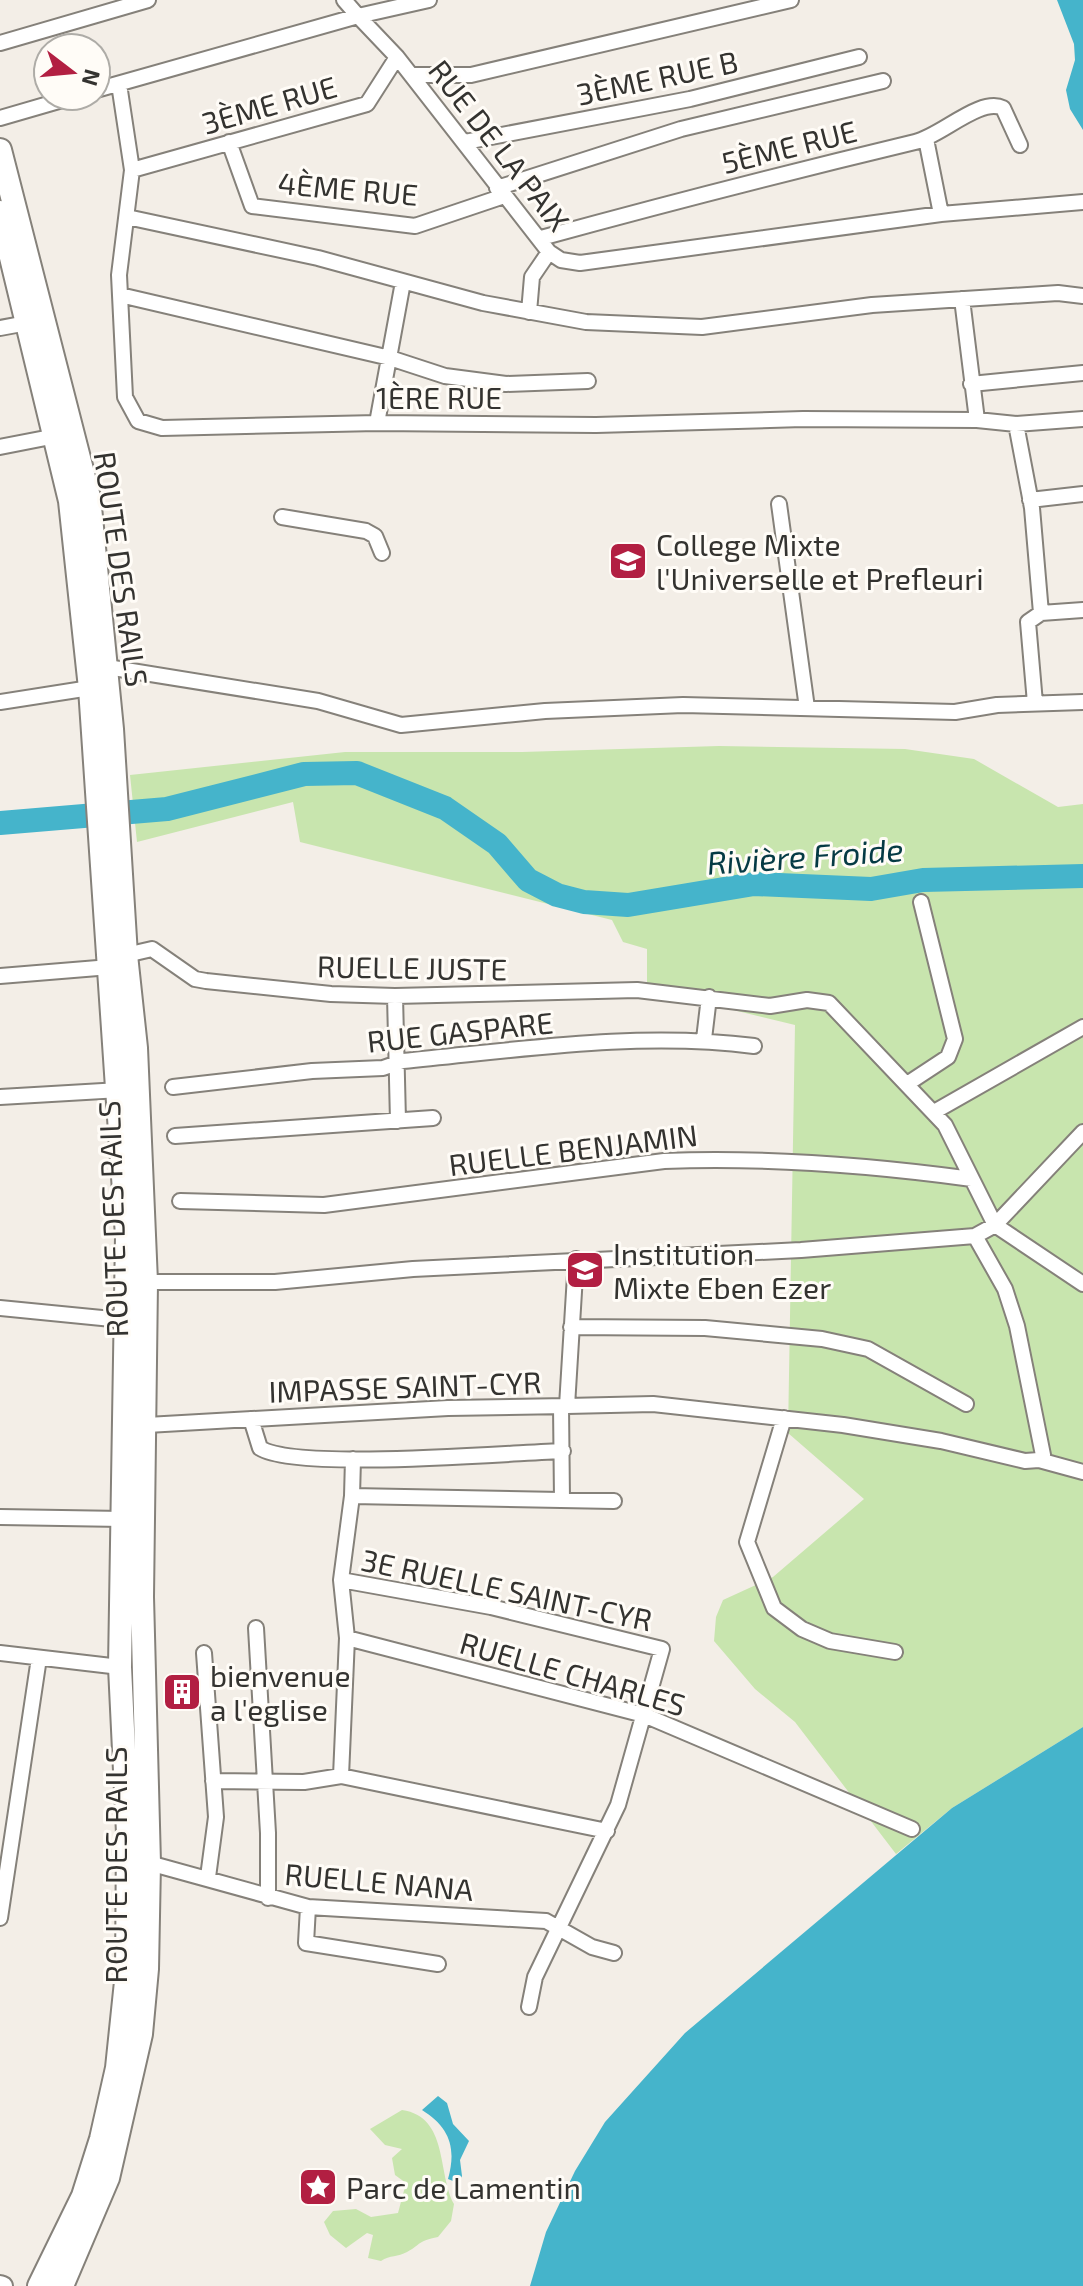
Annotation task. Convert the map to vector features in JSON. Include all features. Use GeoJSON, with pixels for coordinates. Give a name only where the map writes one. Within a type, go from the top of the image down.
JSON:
{"type":"FeatureCollection","features":[{"type":"Feature","properties":{"kind":"main road","name":"ROUTE DES RAILS"},"geometry":{"type":"LineString","coordinates":[[0,150],[89,497],[107,667],[102,729],[118,961],[127,1312],[120,1667],[129,1899],[127,1972],[117,2068],[83,2196],[39,2286]]}},
{"type":"Feature","properties":{"kind":"main road","name":"ROUTE DES RAILS"},"geometry":{"type":"LineString","coordinates":[[0,212],[70,501],[90,688],[102,729]]}},
{"type":"Feature","properties":{"kind":"main road","name":"ROUTE DES RAILS"},"geometry":{"type":"LineString","coordinates":[[62,2286],[108,2178],[141,2034],[147,1969],[149,1863],[142,1597],[147,1425],[146,1282],[136,1048],[118,961]]}},
{"type":"Feature","properties":{"kind":"street"},"geometry":{"type":"LineString","coordinates":[[0,43],[148,0]]}},
{"type":"Feature","properties":{"kind":"street","name":"RUE DE LA PAIX"},"geometry":{"type":"LineString","coordinates":[[344,0],[397,57],[549,252],[561,260],[580,263],[941,214],[1083,202]]}},
{"type":"Feature","properties":{"kind":"street"},"geometry":{"type":"LineString","coordinates":[[112,86],[358,16],[429,0]]}},
{"type":"Feature","properties":{"kind":"street"},"geometry":{"type":"LineString","coordinates":[[411,75],[471,75],[791,0]]}},
{"type":"Feature","properties":{"kind":"street","name":"3ÈME RUE"},"geometry":{"type":"LineString","coordinates":[[132,170],[367,104],[397,57]]}},
{"type":"Feature","properties":{"kind":"street","name":"3ÈME RUE B"},"geometry":{"type":"LineString","coordinates":[[465,142],[690,99],[859,57]]}},
{"type":"Feature","properties":{"kind":"street"},"geometry":{"type":"LineString","coordinates":[[501,192],[681,129],[883,81]]}},
{"type":"Feature","properties":{"kind":"street","name":"1ÈRE RUE"},"geometry":{"type":"LineString","coordinates":[[119,84],[132,170],[120,295],[125,397],[138,421],[162,428],[377,423],[977,420],[1016,424],[1083,419]]}},
{"type":"Feature","properties":{"kind":"street","name":"5ÈME RUE"},"geometry":{"type":"LineString","coordinates":[[541,238],[742,183],[926,139],[987,105],[996,104],[1003,108],[1020,145]]}},
{"type":"Feature","properties":{"kind":"street"},"geometry":{"type":"LineString","coordinates":[[0,118],[32,109]]}},
{"type":"Feature","properties":{"kind":"street"},"geometry":{"type":"LineString","coordinates":[[926,139],[941,214]]}},
{"type":"Feature","properties":{"kind":"street","name":"4ÈME RUE"},"geometry":{"type":"LineString","coordinates":[[229,142],[252,206],[415,226],[501,192]]}},
{"type":"Feature","properties":{"kind":"street"},"geometry":{"type":"LineString","coordinates":[[127,217],[318,258],[529,312],[586,322],[702,327],[791,313],[962,299],[1058,293],[1083,296]]}},
{"type":"Feature","properties":{"kind":"street"},"geometry":{"type":"LineString","coordinates":[[529,312],[532,277],[549,252]]}},
{"type":"Feature","properties":{"kind":"street"},"geometry":{"type":"LineString","coordinates":[[377,423],[403,282]]}},
{"type":"Feature","properties":{"kind":"street"},"geometry":{"type":"LineString","coordinates":[[120,295],[390,358],[445,376],[506,384],[588,381]]}},
{"type":"Feature","properties":{"kind":"street"},"geometry":{"type":"LineString","coordinates":[[962,299],[977,420]]}},
{"type":"Feature","properties":{"kind":"street"},"geometry":{"type":"LineString","coordinates":[[0,328],[27,323]]}},
{"type":"Feature","properties":{"kind":"street"},"geometry":{"type":"LineString","coordinates":[[971,384],[1083,373]]}},
{"type":"Feature","properties":{"kind":"street"},"geometry":{"type":"LineString","coordinates":[[1016,424],[1030,500],[1041,613]]}},
{"type":"Feature","properties":{"kind":"street"},"geometry":{"type":"LineString","coordinates":[[0,447],[56,436]]}},
{"type":"Feature","properties":{"kind":"street"},"geometry":{"type":"LineString","coordinates":[[1030,500],[1083,494]]}},
{"type":"Feature","properties":{"kind":"street"},"geometry":{"type":"LineString","coordinates":[[779,504],[807,708]]}},
{"type":"Feature","properties":{"kind":"street"},"geometry":{"type":"LineString","coordinates":[[282,517],[366,531],[375,536],[382,553]]}},
{"type":"Feature","properties":{"kind":"street"},"geometry":{"type":"LineString","coordinates":[[1035,703],[1028,622],[1041,613],[1083,610]]}},
{"type":"Feature","properties":{"kind":"street"},"geometry":{"type":"LineString","coordinates":[[107,667],[318,701],[401,725],[591,709],[683,705],[955,712],[1035,703],[1083,702]]}},
{"type":"Feature","properties":{"kind":"street"},"geometry":{"type":"LineString","coordinates":[[0,702],[90,688]]}},
{"type":"Feature","properties":{"kind":"street"},"geometry":{"type":"LineString","coordinates":[[907,1084],[948,1057],[955,1039],[921,902]]}},
{"type":"Feature","properties":{"kind":"street","name":"RUELLE JUSTE"},"geometry":{"type":"LineString","coordinates":[[0,976],[118,961],[152,949],[195,979],[217,983],[395,996],[637,990],[770,1006],[807,1000],[829,1003],[945,1125],[995,1225]]}},
{"type":"Feature","properties":{"kind":"street"},"geometry":{"type":"LineString","coordinates":[[395,996],[398,1121]]}},
{"type":"Feature","properties":{"kind":"street"},"geometry":{"type":"LineString","coordinates":[[704,1039],[709,997]]}},
{"type":"Feature","properties":{"kind":"street"},"geometry":{"type":"LineString","coordinates":[[934,1112],[1083,1027]]}},
{"type":"Feature","properties":{"kind":"street","name":"RUE GASPARE"},"geometry":{"type":"LineString","coordinates":[[173,1087],[312,1071],[383,1068],[395,1063],[583,1044],[704,1039],[754,1046]]}},
{"type":"Feature","properties":{"kind":"street"},"geometry":{"type":"LineString","coordinates":[[0,1097],[120,1090]]}},
{"type":"Feature","properties":{"kind":"street"},"geometry":{"type":"LineString","coordinates":[[175,1136],[433,1118]]}},
{"type":"Feature","properties":{"kind":"street"},"geometry":{"type":"LineString","coordinates":[[146,1282],[275,1282],[413,1269],[801,1250],[975,1236],[995,1225],[1083,1132]]}},
{"type":"Feature","properties":{"kind":"street","name":"RUELLE BENJAMIN"},"geometry":{"type":"LineString","coordinates":[[180,1201],[324,1205],[664,1161],[719,1159],[858,1164],[972,1179]]}},
{"type":"Feature","properties":{"kind":"street"},"geometry":{"type":"LineString","coordinates":[[995,1225],[1083,1284]]}},
{"type":"Feature","properties":{"kind":"street"},"geometry":{"type":"LineString","coordinates":[[975,1236],[1005,1289],[1017,1326],[1043,1455],[1039,1460]]}},
{"type":"Feature","properties":{"kind":"street","name":"IMPASSE SAINT-CYR"},"geometry":{"type":"LineString","coordinates":[[147,1425],[564,1406],[576,1259]]}},
{"type":"Feature","properties":{"kind":"street"},"geometry":{"type":"LineString","coordinates":[[0,1308],[112,1319],[127,1312]]}},
{"type":"Feature","properties":{"kind":"street"},"geometry":{"type":"LineString","coordinates":[[571,1327],[705,1328],[822,1339],[868,1349],[966,1404]]}},
{"type":"Feature","properties":{"kind":"street"},"geometry":{"type":"LineString","coordinates":[[562,1500],[564,1406],[653,1404],[784,1418],[941,1441],[1083,1472]]}},
{"type":"Feature","properties":{"kind":"street"},"geometry":{"type":"LineString","coordinates":[[784,1418],[747,1542],[774,1608],[802,1629],[830,1641],[895,1652]]}},
{"type":"Feature","properties":{"kind":"street"},"geometry":{"type":"LineString","coordinates":[[251,1419],[256,1441],[267,1452],[353,1459],[563,1451]]}},
{"type":"Feature","properties":{"kind":"street"},"geometry":{"type":"LineString","coordinates":[[341,1776],[347,1638],[341,1580],[352,1496],[353,1459]]}},
{"type":"Feature","properties":{"kind":"street"},"geometry":{"type":"LineString","coordinates":[[352,1496],[614,1501]]}},
{"type":"Feature","properties":{"kind":"street"},"geometry":{"type":"LineString","coordinates":[[0,1517],[123,1519]]}},
{"type":"Feature","properties":{"kind":"street","name":"3E RUELLE SAINT-CYR"},"geometry":{"type":"LineString","coordinates":[[341,1580],[491,1607],[662,1649],[644,1715]]}},
{"type":"Feature","properties":{"kind":"street"},"geometry":{"type":"LineString","coordinates":[[256,1628],[268,1833],[268,1898]]}},
{"type":"Feature","properties":{"kind":"street","name":"RUELLE CHARLES"},"geometry":{"type":"LineString","coordinates":[[347,1638],[644,1715],[912,1829]]}},
{"type":"Feature","properties":{"kind":"street"},"geometry":{"type":"LineString","coordinates":[[0,1653],[120,1667]]}},
{"type":"Feature","properties":{"kind":"street"},"geometry":{"type":"LineString","coordinates":[[204,1653],[216,1817],[208,1877]]}},
{"type":"Feature","properties":{"kind":"street"},"geometry":{"type":"LineString","coordinates":[[0,1918],[39,1658]]}},
{"type":"Feature","properties":{"kind":"street"},"geometry":{"type":"LineString","coordinates":[[529,2007],[535,1977],[607,1831],[644,1715]]}},
{"type":"Feature","properties":{"kind":"street"},"geometry":{"type":"LineString","coordinates":[[213,1781],[304,1782],[341,1776],[607,1831]]}},
{"type":"Feature","properties":{"kind":"street","name":"RUELLE NANA"},"geometry":{"type":"LineString","coordinates":[[149,1863],[308,1907],[523,1919],[561,1927],[573,1938],[614,1953]]}},
{"type":"Feature","properties":{"kind":"street"},"geometry":{"type":"LineString","coordinates":[[308,1907],[303,1939],[306,1943],[438,1964]]}},
{"type":"Feature","properties":{"kind":"green space"},"geometry":{"type":"Polygon","coordinates":[[[719,746],[905,749],[974,759],[1058,807],[1083,804],[1083,1727],[952,1808],[896,1854],[795,1722],[755,1689],[714,1641],[716,1617],[723,1600],[773,1577],[864,1499],[788,1433],[795,1025],[647,989],[647,949],[623,942],[612,920],[300,842],[293,802],[137,842],[130,775],[345,752],[522,752],[719,746]]]}},
{"type":"Feature","properties":{"kind":"green space"},"geometry":{"type":"Polygon","coordinates":[[[402,2110],[428,2123],[435,2135],[454,2204],[451,2221],[438,2237],[423,2241],[404,2254],[381,2261],[368,2258],[373,2235],[367,2233],[346,2248],[330,2235],[324,2222],[333,2211],[356,2209],[371,2217],[398,2213],[406,2183],[395,2175],[392,2158],[402,2149],[385,2145],[370,2129],[402,2110]]]}},
{"type":"Feature","properties":{"kind":"water"},"geometry":{"type":"Polygon","coordinates":[[[1057,0],[1083,0],[1083,130],[1070,109],[1066,90],[1075,60],[1074,44],[1057,0]]]}},
{"type":"Feature","properties":{"kind":"water"},"geometry":{"type":"Polygon","coordinates":[[[1083,1727],[1083,2286],[530,2286],[546,2232],[575,2171],[605,2122],[685,2033],[952,1808],[1083,1727]]]}},
{"type":"Feature","properties":{"kind":"water"},"geometry":{"type":"Polygon","coordinates":[[[438,2096],[447,2103],[453,2124],[469,2141],[460,2160],[462,2176],[458,2183],[448,2179],[452,2157],[448,2139],[439,2123],[422,2110],[438,2096]]]}},
{"type":"Feature","properties":{"kind":"waterway","name":"Rivière Froide"},"geometry":{"type":"LineString","coordinates":[[0,823],[167,809],[304,774],[357,773],[445,808],[497,844],[528,880],[557,895],[584,902],[628,905],[754,884],[871,889],[923,880],[1083,876]]}},
{"type":"Feature","properties":{"kind":"place","name":"College Mixte l'Universelle et Prefleuri"},"geometry":{"type":"Point","coordinates":[628,561]}},
{"type":"Feature","properties":{"kind":"place","name":"Institution Mixte Eben Ezer"},"geometry":{"type":"Point","coordinates":[585,1270]}},
{"type":"Feature","properties":{"kind":"place","name":"bienvenue a l'eglise"},"geometry":{"type":"Point","coordinates":[182,1692]}},
{"type":"Feature","properties":{"kind":"place","name":"Parc de Lamentin"},"geometry":{"type":"Point","coordinates":[318,2187]}}]}
